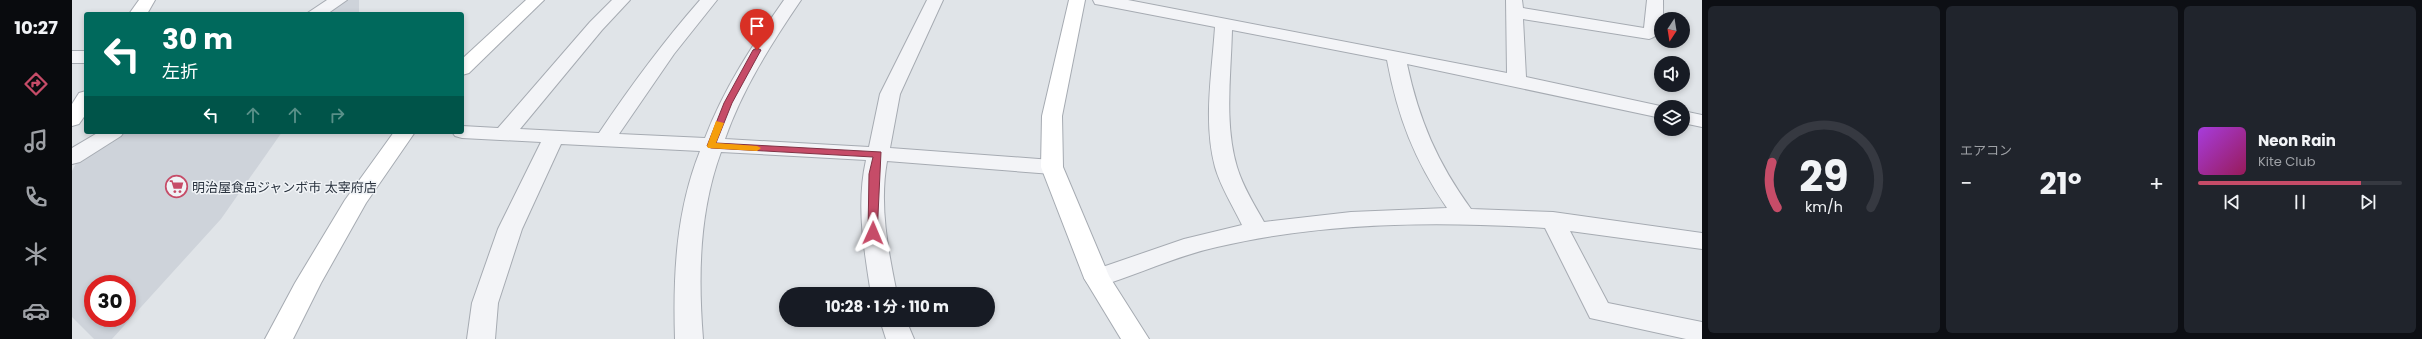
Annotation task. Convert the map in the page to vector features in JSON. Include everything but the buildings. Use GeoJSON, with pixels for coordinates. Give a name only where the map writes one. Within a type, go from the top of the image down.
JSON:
{"type":"FeatureCollection","features":[{"type":"Feature","properties":{"kind":"street"},"geometry":{"type":"LineString","coordinates":[[139,12],[147,0]]}},
{"type":"Feature","properties":{"kind":"street"},"geometry":{"type":"LineString","coordinates":[[318,12],[339,0]]}},
{"type":"Feature","properties":{"kind":"street"},"geometry":{"type":"LineString","coordinates":[[464,67],[536,0]]}},
{"type":"Feature","properties":{"kind":"street"},"geometry":{"type":"LineString","coordinates":[[504,134],[596,26],[622,0]]}},
{"type":"Feature","properties":{"kind":"street"},"geometry":{"type":"LineString","coordinates":[[605,140],[636,92],[684,28],[709,0]]}},
{"type":"Feature","properties":{"kind":"street"},"geometry":{"type":"LineString","coordinates":[[689,339],[687,315],[691,229],[701,175],[728,103],[750,61],[772,27],[793,0]]}},
{"type":"Feature","properties":{"kind":"street"},"geometry":{"type":"LineString","coordinates":[[883,287],[873,233],[874,174],[890,94],[935,0]]}},
{"type":"Feature","properties":{"kind":"street"},"geometry":{"type":"LineString","coordinates":[[1077,0],[1052,116],[1052,167],[1097,278],[1135,339]]}},
{"type":"Feature","properties":{"kind":"street"},"geometry":{"type":"LineString","coordinates":[[1101,0],[1517,80],[1654,110]]}},
{"type":"Feature","properties":{"kind":"street"},"geometry":{"type":"LineString","coordinates":[[1517,80],[1514,6],[1649,34],[1653,30],[1655,0]]}},
{"type":"Feature","properties":{"kind":"street"},"geometry":{"type":"LineString","coordinates":[[1224,23],[1220,130],[1224,160],[1234,185],[1257,231]]}},
{"type":"Feature","properties":{"kind":"street"},"geometry":{"type":"LineString","coordinates":[[1396,56],[1404,101],[1416,133],[1430,164],[1464,216]]}},
{"type":"Feature","properties":{"kind":"street"},"geometry":{"type":"LineString","coordinates":[[72,57],[84,57]]}},
{"type":"Feature","properties":{"kind":"street"},"geometry":{"type":"LineString","coordinates":[[72,120],[84,101]]}},
{"type":"Feature","properties":{"kind":"street"},"geometry":{"type":"LineString","coordinates":[[1690,118],[1702,121]]}},
{"type":"Feature","properties":{"kind":"street"},"geometry":{"type":"LineString","coordinates":[[464,132],[878,154],[1052,167]]}},
{"type":"Feature","properties":{"kind":"street"},"geometry":{"type":"LineString","coordinates":[[72,157],[111,134]]}},
{"type":"Feature","properties":{"kind":"street"},"geometry":{"type":"LineString","coordinates":[[279,339],[308,283],[356,200],[404,134]]}},
{"type":"Feature","properties":{"kind":"street"},"geometry":{"type":"LineString","coordinates":[[481,339],[485,303],[510,229],[554,137]]}},
{"type":"Feature","properties":{"kind":"street"},"geometry":{"type":"LineString","coordinates":[[1097,278],[1205,241],[1257,231],[1339,220],[1422,215],[1553,220],[1647,231],[1702,241]]}},
{"type":"Feature","properties":{"kind":"street"},"geometry":{"type":"LineString","coordinates":[[1553,220],[1599,311],[1702,332]]}},
{"type":"Feature","properties":{"kind":"street"},"geometry":{"type":"LineString","coordinates":[[896,327],[900,339]]}},
{"type":"Feature","properties":{"kind":"shaded area"},"geometry":{"type":"Polygon","coordinates":[[[343,0],[359,0],[359,12],[323,12],[343,0]]]}},
{"type":"Feature","properties":{"kind":"shaded area","name":"明治屋食品ジャンボ市 太宰府店"},"geometry":{"type":"Polygon","coordinates":[[[116,134],[281,134],[221,219],[136,313],[136,275],[84,275],[84,327],[123,327],[112,339],[94,339],[72,317],[72,171],[81,154],[116,134]]]}},
{"type":"Feature","properties":{"kind":"slow traffic"},"geometry":{"type":"LineString","coordinates":[[719,123],[711,146],[757,148]]}},
{"type":"Feature","properties":{"kind":"place","name":"明治屋食品ジャンボ市 太宰府店"},"geometry":{"type":"Point","coordinates":[176,187]}},
{"type":"Feature","properties":{"kind":"route"},"geometry":{"type":"LineString","coordinates":[[757,50],[728,103],[711,146],[832,153],[878,154],[874,174],[873,233]]}}]}
